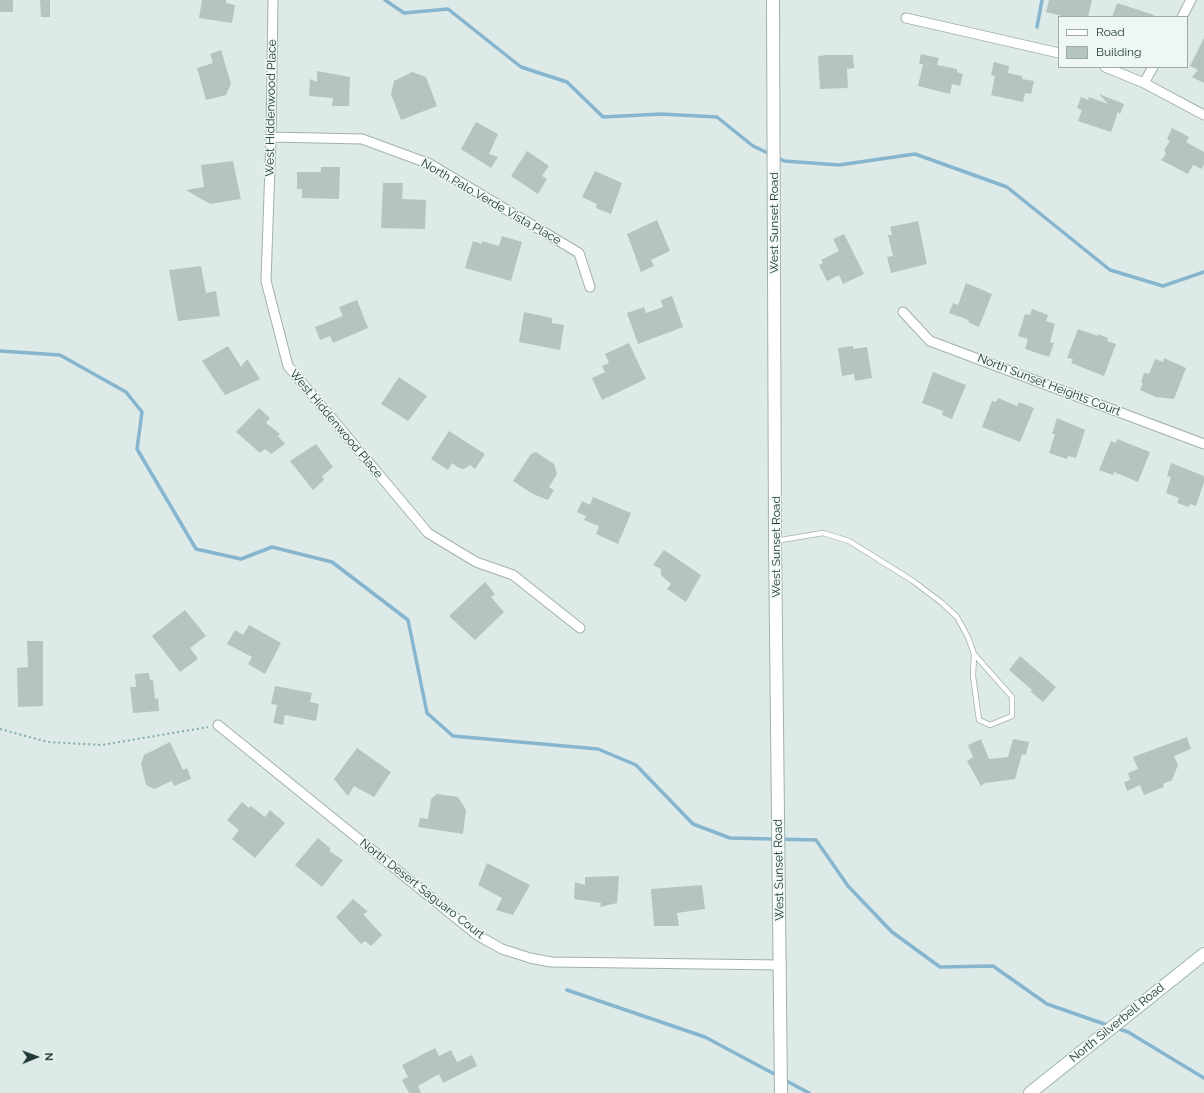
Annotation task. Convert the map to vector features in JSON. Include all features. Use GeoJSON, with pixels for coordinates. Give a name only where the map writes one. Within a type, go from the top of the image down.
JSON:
{"type":"FeatureCollection","features":[{"type":"Feature","properties":{"kind":"street","name":"West Hiddenwood Place"},"geometry":{"type":"LineString","coordinates":[[273,0],[271,137],[266,281],[288,366],[428,533],[476,562],[513,575],[580,628]]}},
{"type":"Feature","properties":{"kind":"street","name":"West Sunset Road"},"geometry":{"type":"LineString","coordinates":[[773,0],[775,541],[781,965],[781,1093]]}},
{"type":"Feature","properties":{"kind":"street"},"geometry":{"type":"LineString","coordinates":[[1183,16],[1191,0]]}},
{"type":"Feature","properties":{"kind":"street"},"geometry":{"type":"LineString","coordinates":[[906,18],[1058,53]]}},
{"type":"Feature","properties":{"kind":"street"},"geometry":{"type":"LineString","coordinates":[[1107,68],[1144,83],[1204,115]]}},
{"type":"Feature","properties":{"kind":"street"},"geometry":{"type":"LineString","coordinates":[[1144,83],[1152,68]]}},
{"type":"Feature","properties":{"kind":"street","name":"North Palo Verde Vista Place"},"geometry":{"type":"LineString","coordinates":[[271,137],[362,139],[430,164],[579,253],[590,288]]}},
{"type":"Feature","properties":{"kind":"street","name":"North Sunset Heights Court"},"geometry":{"type":"LineString","coordinates":[[903,312],[930,341],[1204,444]]}},
{"type":"Feature","properties":{"kind":"street","name":"North Desert Saguaro Court"},"geometry":{"type":"LineString","coordinates":[[218,725],[477,935],[502,949],[530,958],[551,962],[781,965]]}},
{"type":"Feature","properties":{"kind":"street","name":"North Silverbell Road"},"geometry":{"type":"LineString","coordinates":[[1030,1093],[1204,954]]}},
{"type":"Feature","properties":{"kind":"lane"},"geometry":{"type":"LineString","coordinates":[[775,541],[822,533],[849,541],[912,581],[942,603],[957,617],[968,637],[974,654],[1012,697],[1012,716],[990,726],[978,720],[973,676],[974,654]]}},
{"type":"Feature","properties":{"kind":"path"},"geometry":{"type":"LineString","coordinates":[[0,729],[48,742],[102,745],[218,725]]}},
{"type":"Feature","properties":{"kind":"building"},"geometry":{"type":"Polygon","coordinates":[[[0,0],[13,0],[13,12],[0,12],[0,0]]]}},
{"type":"Feature","properties":{"kind":"building"},"geometry":{"type":"Polygon","coordinates":[[[40,0],[50,0],[50,17],[41,17],[40,0]]]}},
{"type":"Feature","properties":{"kind":"building"},"geometry":{"type":"Polygon","coordinates":[[[202,0],[226,0],[226,3],[235,5],[232,23],[199,18],[202,0]]]}},
{"type":"Feature","properties":{"kind":"building"},"geometry":{"type":"Polygon","coordinates":[[[1049,0],[1092,0],[1088,16],[1062,16],[1046,12],[1049,0]]]}},
{"type":"Feature","properties":{"kind":"building"},"geometry":{"type":"Polygon","coordinates":[[[1117,3],[1154,15],[1154,16],[1112,16],[1117,3]]]}},
{"type":"Feature","properties":{"kind":"building"},"geometry":{"type":"Polygon","coordinates":[[[1204,38],[1204,83],[1192,77],[1198,70],[1190,66],[1204,38]]]}},
{"type":"Feature","properties":{"kind":"building"},"geometry":{"type":"Polygon","coordinates":[[[221,50],[231,84],[226,95],[206,100],[197,68],[213,63],[210,54],[221,50]]]}},
{"type":"Feature","properties":{"kind":"building"},"geometry":{"type":"Polygon","coordinates":[[[921,54],[939,58],[937,65],[957,69],[957,72],[963,74],[960,86],[952,84],[950,94],[918,86],[923,64],[919,64],[921,54]]]}},
{"type":"Feature","properties":{"kind":"building"},"geometry":{"type":"Polygon","coordinates":[[[853,55],[854,68],[847,69],[848,88],[820,89],[818,56],[853,55]]]}},
{"type":"Feature","properties":{"kind":"building"},"geometry":{"type":"Polygon","coordinates":[[[994,62],[1009,66],[1008,73],[1022,76],[1022,79],[1034,81],[1031,94],[1025,93],[1023,102],[991,95],[995,76],[991,75],[994,62]]]}},
{"type":"Feature","properties":{"kind":"building"},"geometry":{"type":"Polygon","coordinates":[[[317,71],[350,77],[349,106],[332,106],[333,98],[309,96],[310,79],[317,82],[317,71]]]}},
{"type":"Feature","properties":{"kind":"building"},"geometry":{"type":"Polygon","coordinates":[[[412,72],[426,77],[437,106],[401,120],[391,94],[394,81],[412,72]]]}},
{"type":"Feature","properties":{"kind":"building"},"geometry":{"type":"Polygon","coordinates":[[[1099,94],[1124,104],[1120,114],[1118,112],[1111,132],[1078,121],[1082,110],[1077,108],[1081,97],[1088,100],[1089,97],[1108,104],[1099,94]]]}},
{"type":"Feature","properties":{"kind":"building"},"geometry":{"type":"Polygon","coordinates":[[[476,122],[498,134],[489,154],[498,157],[491,168],[461,149],[476,122]]]}},
{"type":"Feature","properties":{"kind":"building"},"geometry":{"type":"Polygon","coordinates":[[[1172,128],[1189,137],[1186,142],[1204,152],[1204,164],[1202,169],[1193,165],[1188,174],[1161,160],[1166,154],[1164,150],[1170,141],[1167,139],[1172,128]]]}},
{"type":"Feature","properties":{"kind":"building"},"geometry":{"type":"Polygon","coordinates":[[[527,151],[549,166],[542,176],[547,179],[538,194],[511,176],[527,151]]]}},
{"type":"Feature","properties":{"kind":"building"},"geometry":{"type":"Polygon","coordinates":[[[233,161],[241,199],[210,204],[186,190],[204,187],[201,165],[233,161]]]}},
{"type":"Feature","properties":{"kind":"building"},"geometry":{"type":"Polygon","coordinates":[[[321,167],[340,167],[339,199],[302,198],[302,189],[297,189],[297,172],[321,172],[321,167]]]}},
{"type":"Feature","properties":{"kind":"building"},"geometry":{"type":"Polygon","coordinates":[[[595,171],[622,183],[611,214],[596,208],[597,204],[582,197],[595,171]]]}},
{"type":"Feature","properties":{"kind":"building"},"geometry":{"type":"Polygon","coordinates":[[[383,183],[403,183],[402,199],[426,200],[425,229],[381,228],[383,183]]]}},
{"type":"Feature","properties":{"kind":"building"},"geometry":{"type":"Polygon","coordinates":[[[657,220],[670,251],[651,260],[654,266],[641,272],[627,234],[657,220]]]}},
{"type":"Feature","properties":{"kind":"building"},"geometry":{"type":"Polygon","coordinates":[[[918,221],[927,264],[891,273],[887,257],[893,256],[888,235],[892,235],[890,227],[918,221]]]}},
{"type":"Feature","properties":{"kind":"building"},"geometry":{"type":"Polygon","coordinates":[[[844,234],[864,274],[843,284],[839,275],[827,281],[819,265],[823,263],[821,260],[839,251],[833,239],[844,234]]]}},
{"type":"Feature","properties":{"kind":"building"},"geometry":{"type":"Polygon","coordinates":[[[502,236],[522,242],[511,281],[465,268],[473,241],[482,244],[482,241],[499,246],[502,236]]]}},
{"type":"Feature","properties":{"kind":"building"},"geometry":{"type":"Polygon","coordinates":[[[201,266],[206,293],[216,291],[220,316],[178,321],[169,270],[201,266]]]}},
{"type":"Feature","properties":{"kind":"building"},"geometry":{"type":"Polygon","coordinates":[[[966,283],[992,294],[979,327],[968,322],[969,320],[949,313],[953,303],[958,305],[966,283]]]}},
{"type":"Feature","properties":{"kind":"building"},"geometry":{"type":"Polygon","coordinates":[[[672,296],[683,327],[638,344],[627,313],[644,307],[646,313],[663,307],[661,300],[672,296]]]}},
{"type":"Feature","properties":{"kind":"building"},"geometry":{"type":"Polygon","coordinates":[[[357,300],[368,328],[333,343],[330,336],[320,340],[315,327],[343,316],[339,307],[357,300]]]}},
{"type":"Feature","properties":{"kind":"building"},"geometry":{"type":"Polygon","coordinates":[[[1032,309],[1048,315],[1046,321],[1055,324],[1050,342],[1054,343],[1049,357],[1025,349],[1028,339],[1018,336],[1025,314],[1030,315],[1032,309]]]}},
{"type":"Feature","properties":{"kind":"building"},"geometry":{"type":"Polygon","coordinates":[[[524,312],[552,318],[552,323],[564,325],[560,350],[519,342],[524,312]]]}},
{"type":"Feature","properties":{"kind":"building"},"geometry":{"type":"Polygon","coordinates":[[[1078,329],[1098,336],[1098,334],[1108,338],[1107,341],[1116,344],[1104,376],[1071,363],[1073,359],[1067,358],[1078,329]]]}},
{"type":"Feature","properties":{"kind":"building"},"geometry":{"type":"Polygon","coordinates":[[[629,343],[646,379],[602,400],[592,378],[605,372],[602,366],[609,363],[605,354],[629,343]]]}},
{"type":"Feature","properties":{"kind":"building"},"geometry":{"type":"Polygon","coordinates":[[[228,346],[241,367],[247,359],[260,379],[225,395],[202,361],[228,346]]]}},
{"type":"Feature","properties":{"kind":"building"},"geometry":{"type":"Polygon","coordinates":[[[853,346],[853,349],[867,347],[872,378],[855,381],[854,374],[842,376],[838,348],[853,346]]]}},
{"type":"Feature","properties":{"kind":"building"},"geometry":{"type":"Polygon","coordinates":[[[1164,358],[1186,368],[1174,399],[1156,397],[1140,390],[1143,383],[1141,382],[1144,373],[1149,374],[1155,359],[1163,362],[1164,358]]]}},
{"type":"Feature","properties":{"kind":"building"},"geometry":{"type":"Polygon","coordinates":[[[933,372],[966,385],[952,419],[942,415],[943,411],[922,403],[933,372]]]}},
{"type":"Feature","properties":{"kind":"building"},"geometry":{"type":"Polygon","coordinates":[[[399,377],[427,396],[408,421],[381,404],[399,377]]]}},
{"type":"Feature","properties":{"kind":"building"},"geometry":{"type":"Polygon","coordinates":[[[998,398],[1017,406],[1019,402],[1034,408],[1020,442],[982,427],[992,401],[996,402],[998,398]]]}},
{"type":"Feature","properties":{"kind":"building"},"geometry":{"type":"Polygon","coordinates":[[[259,408],[270,418],[266,423],[280,434],[278,436],[285,444],[271,454],[265,449],[260,453],[236,432],[259,408]]]}},
{"type":"Feature","properties":{"kind":"building"},"geometry":{"type":"Polygon","coordinates":[[[1057,418],[1085,430],[1076,458],[1068,456],[1067,459],[1049,453],[1055,434],[1052,434],[1057,418]]]}},
{"type":"Feature","properties":{"kind":"building"},"geometry":{"type":"Polygon","coordinates":[[[449,431],[485,454],[475,469],[470,465],[464,469],[459,468],[452,463],[448,470],[431,459],[449,431]]]}},
{"type":"Feature","properties":{"kind":"building"},"geometry":{"type":"Polygon","coordinates":[[[1117,439],[1150,452],[1138,482],[1114,472],[1113,475],[1099,470],[1111,441],[1116,443],[1117,439]]]}},
{"type":"Feature","properties":{"kind":"building"},"geometry":{"type":"Polygon","coordinates":[[[316,444],[333,467],[322,476],[324,480],[313,490],[290,461],[316,444]]]}},
{"type":"Feature","properties":{"kind":"building"},"geometry":{"type":"Polygon","coordinates":[[[536,452],[554,464],[557,474],[549,487],[554,490],[548,500],[533,494],[513,481],[531,454],[536,452]]]}},
{"type":"Feature","properties":{"kind":"building"},"geometry":{"type":"Polygon","coordinates":[[[1171,463],[1204,476],[1204,482],[1196,506],[1190,504],[1189,507],[1177,503],[1179,498],[1166,493],[1171,477],[1167,476],[1171,463]]]}},
{"type":"Feature","properties":{"kind":"building"},"geometry":{"type":"Polygon","coordinates":[[[593,497],[631,513],[618,544],[596,534],[599,526],[584,520],[586,516],[577,512],[582,501],[590,505],[593,497]]]}},
{"type":"Feature","properties":{"kind":"building"},"geometry":{"type":"Polygon","coordinates":[[[664,550],[701,575],[686,602],[667,589],[671,584],[661,575],[661,569],[653,565],[664,550]]]}},
{"type":"Feature","properties":{"kind":"building"},"geometry":{"type":"Polygon","coordinates":[[[485,582],[495,594],[491,597],[504,612],[475,640],[449,616],[485,582]]]}},
{"type":"Feature","properties":{"kind":"building"},"geometry":{"type":"Polygon","coordinates":[[[185,610],[206,636],[190,648],[198,659],[180,672],[152,636],[185,610]]]}},
{"type":"Feature","properties":{"kind":"building"},"geometry":{"type":"Polygon","coordinates":[[[249,625],[281,643],[265,674],[248,664],[252,657],[227,644],[235,630],[243,635],[249,625]]]}},
{"type":"Feature","properties":{"kind":"building"},"geometry":{"type":"Polygon","coordinates":[[[27,641],[43,641],[43,706],[18,707],[17,668],[28,667],[27,641]]]}},
{"type":"Feature","properties":{"kind":"building"},"geometry":{"type":"Polygon","coordinates":[[[1020,656],[1056,687],[1043,702],[1009,670],[1020,656]]]}},
{"type":"Feature","properties":{"kind":"building"},"geometry":{"type":"Polygon","coordinates":[[[149,673],[150,680],[153,680],[155,699],[158,698],[159,711],[133,713],[130,687],[136,687],[135,674],[149,673]]]}},
{"type":"Feature","properties":{"kind":"building"},"geometry":{"type":"Polygon","coordinates":[[[275,686],[312,693],[310,702],[319,704],[316,721],[285,715],[283,725],[273,723],[277,705],[271,704],[275,686]]]}},
{"type":"Feature","properties":{"kind":"building"},"geometry":{"type":"Polygon","coordinates":[[[1187,737],[1191,749],[1174,756],[1178,765],[1172,780],[1163,784],[1164,787],[1144,795],[1140,785],[1127,791],[1124,782],[1130,780],[1128,773],[1138,769],[1133,757],[1187,737]]]}},
{"type":"Feature","properties":{"kind":"building"},"geometry":{"type":"Polygon","coordinates":[[[981,739],[989,759],[1008,757],[1013,739],[1029,742],[1026,755],[1022,754],[1015,779],[985,783],[981,786],[967,761],[973,757],[968,745],[981,739]]]}},
{"type":"Feature","properties":{"kind":"building"},"geometry":{"type":"Polygon","coordinates":[[[170,742],[183,770],[187,768],[191,779],[174,786],[172,781],[154,789],[146,785],[141,764],[144,755],[170,742]]]}},
{"type":"Feature","properties":{"kind":"building"},"geometry":{"type":"Polygon","coordinates":[[[357,748],[391,772],[374,797],[354,786],[348,796],[334,779],[357,748]]]}},
{"type":"Feature","properties":{"kind":"building"},"geometry":{"type":"Polygon","coordinates":[[[437,794],[458,797],[466,810],[463,834],[418,827],[420,818],[428,819],[431,799],[437,794]]]}},
{"type":"Feature","properties":{"kind":"building"},"geometry":{"type":"Polygon","coordinates":[[[242,802],[249,808],[251,806],[265,817],[270,810],[285,823],[255,858],[232,839],[239,830],[227,820],[242,802]]]}},
{"type":"Feature","properties":{"kind":"building"},"geometry":{"type":"Polygon","coordinates":[[[318,838],[331,849],[329,851],[343,860],[322,887],[295,865],[318,838]]]}},
{"type":"Feature","properties":{"kind":"building"},"geometry":{"type":"Polygon","coordinates":[[[487,863],[530,885],[513,915],[496,910],[502,898],[478,885],[487,863]]]}},
{"type":"Feature","properties":{"kind":"building"},"geometry":{"type":"Polygon","coordinates":[[[619,876],[617,903],[600,907],[601,903],[574,899],[575,882],[585,885],[585,877],[619,876]]]}},
{"type":"Feature","properties":{"kind":"building"},"geometry":{"type":"Polygon","coordinates":[[[702,885],[705,909],[677,913],[679,926],[654,926],[651,889],[702,885]]]}},
{"type":"Feature","properties":{"kind":"building"},"geometry":{"type":"Polygon","coordinates":[[[353,899],[368,912],[363,914],[382,935],[371,946],[365,941],[361,944],[336,917],[353,899]]]}},
{"type":"Feature","properties":{"kind":"building"},"geometry":{"type":"Polygon","coordinates":[[[435,1048],[439,1056],[451,1050],[457,1062],[472,1055],[477,1066],[443,1083],[439,1074],[418,1086],[421,1093],[409,1093],[402,1080],[408,1077],[402,1065],[435,1048]]]}},
{"type":"Feature","properties":{"kind":"waterway"},"geometry":{"type":"LineString","coordinates":[[385,0],[404,13],[448,9],[521,67],[567,82],[603,117],[661,114],[717,117],[753,146],[770,154]]}},
{"type":"Feature","properties":{"kind":"waterway"},"geometry":{"type":"LineString","coordinates":[[1037,27],[1042,0]]}},
{"type":"Feature","properties":{"kind":"waterway"},"geometry":{"type":"LineString","coordinates":[[776,157],[784,161],[839,165],[915,154],[1007,187],[1110,270],[1163,286],[1204,272]]}},
{"type":"Feature","properties":{"kind":"waterway"},"geometry":{"type":"LineString","coordinates":[[0,351],[60,355],[126,392],[142,412],[137,449],[196,549],[241,559],[272,547],[332,562],[408,620],[427,713],[453,736],[598,749],[636,765],[693,824],[730,838],[816,840],[848,886],[892,932],[940,967],[993,966],[1047,1004],[1110,1026]]}},
{"type":"Feature","properties":{"kind":"waterway"},"geometry":{"type":"LineString","coordinates":[[567,990],[705,1037],[778,1076]]}},
{"type":"Feature","properties":{"kind":"waterway"},"geometry":{"type":"LineString","coordinates":[[1116,1028],[1128,1032],[1204,1078]]}},
{"type":"Feature","properties":{"kind":"waterway"},"geometry":{"type":"LineString","coordinates":[[783,1079],[809,1093]]}}]}
